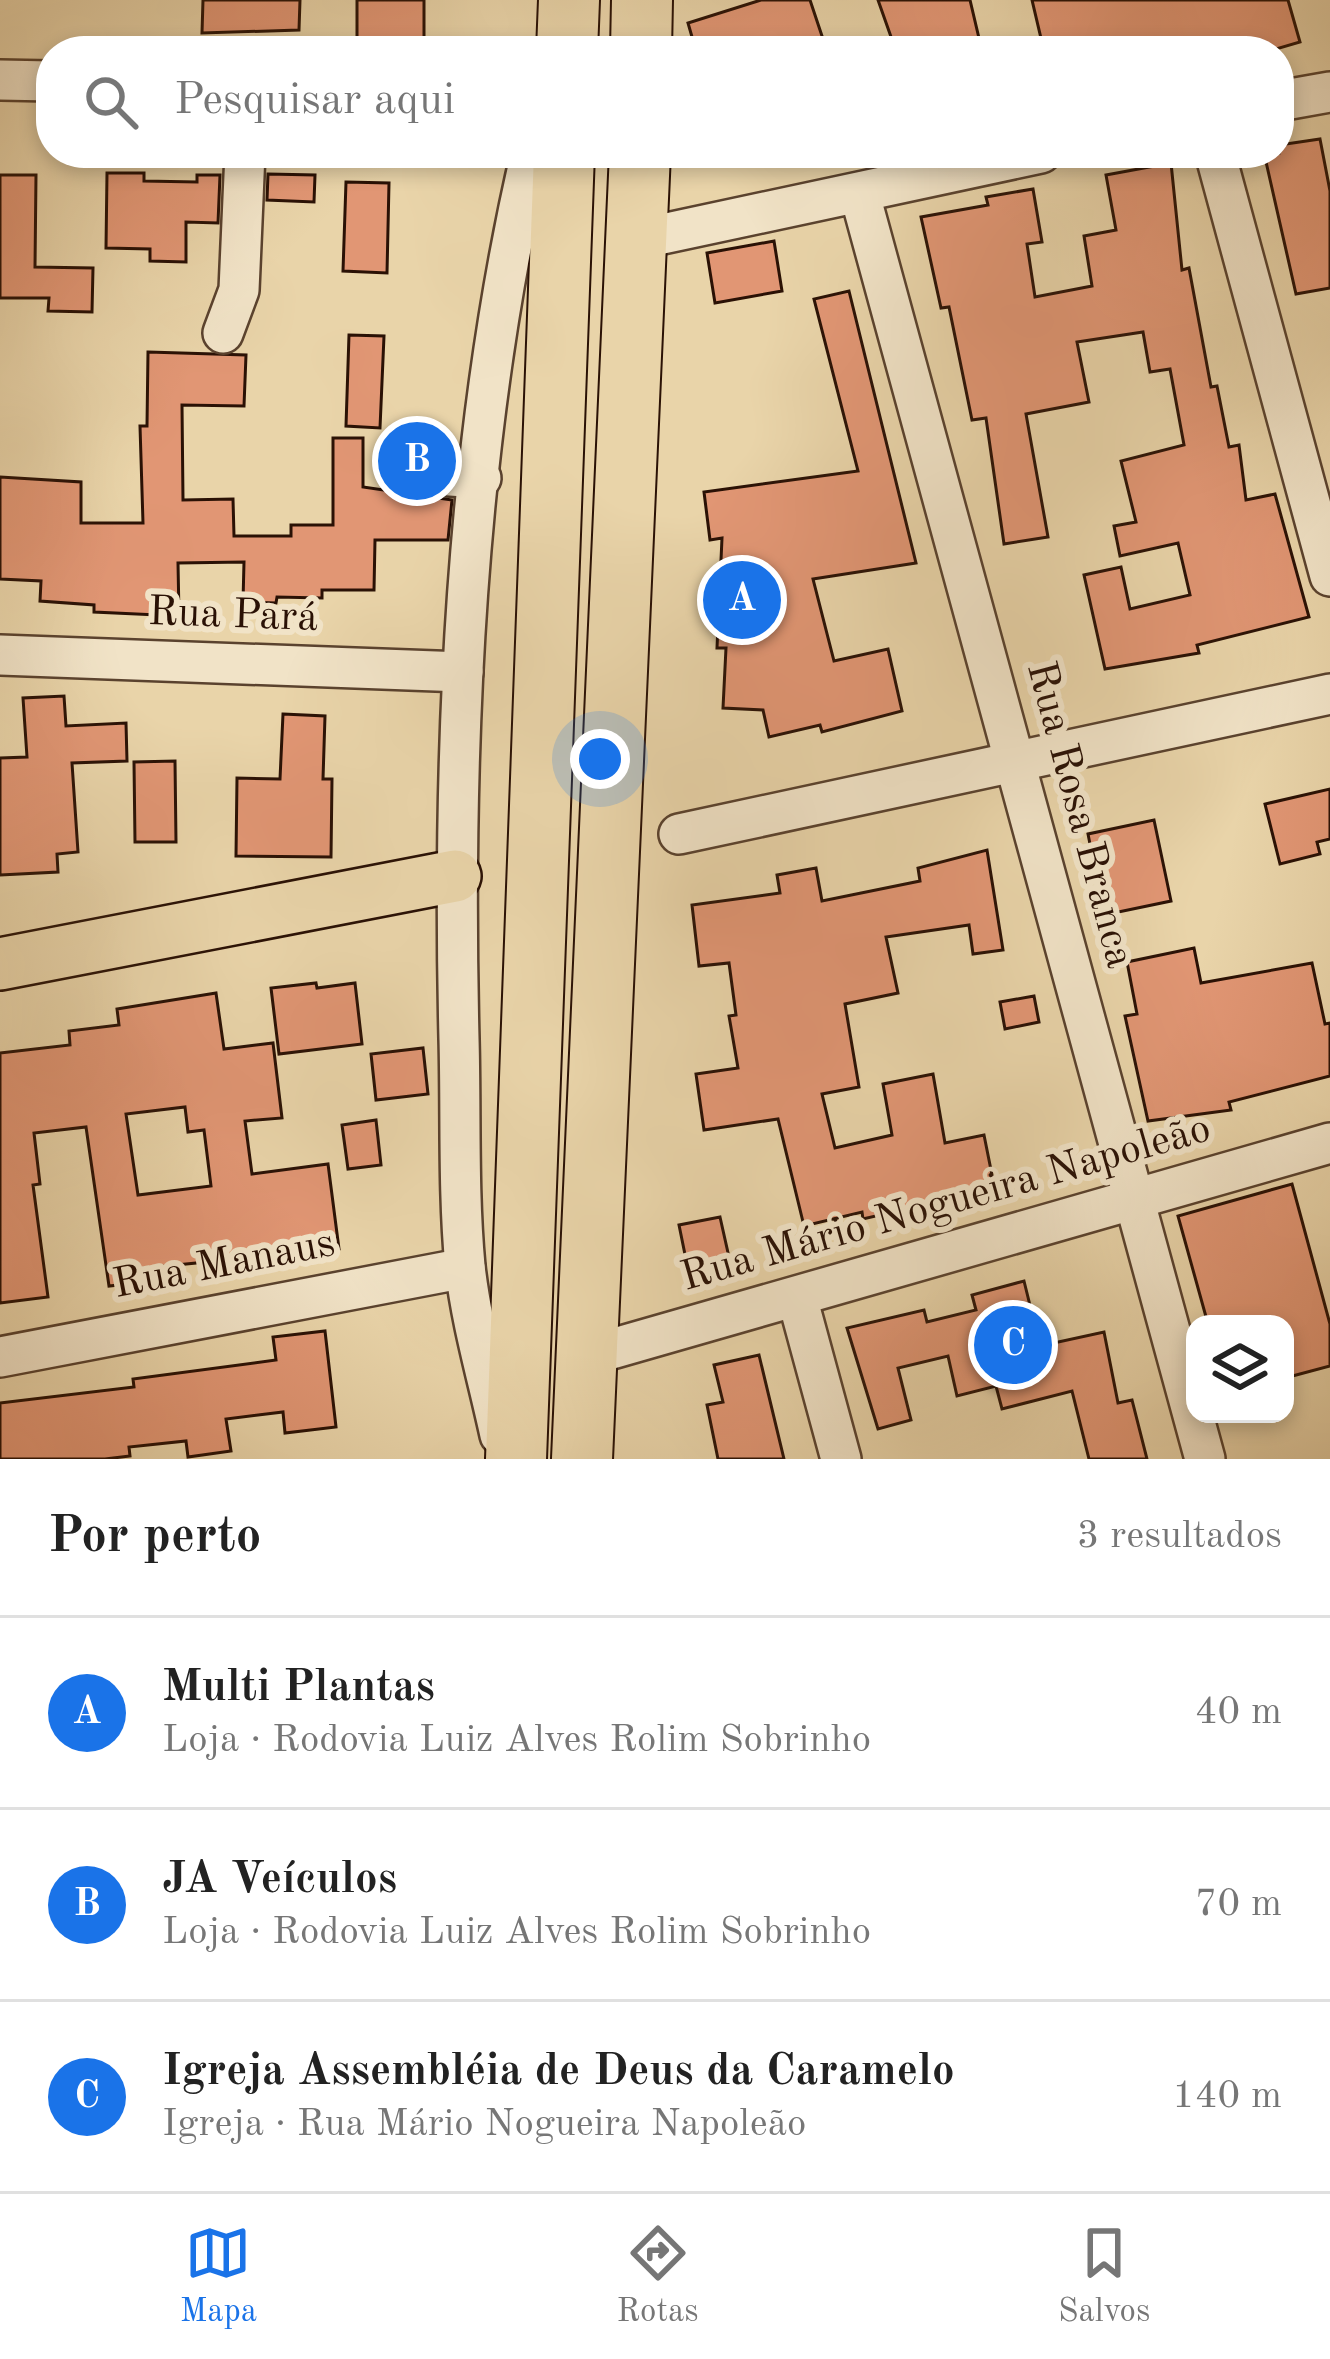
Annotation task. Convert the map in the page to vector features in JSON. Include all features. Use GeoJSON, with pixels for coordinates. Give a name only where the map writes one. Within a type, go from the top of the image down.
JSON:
{"type":"FeatureCollection","features":[{"type":"Feature","properties":{"kind":"highway"},"geometry":{"type":"LineString","coordinates":[[641,36],[642,0]]}},
{"type":"Feature","properties":{"kind":"highway"},"geometry":{"type":"LineString","coordinates":[[517,1459],[563,168]]}},
{"type":"Feature","properties":{"kind":"highway"},"geometry":{"type":"LineString","coordinates":[[582,1459],[640,168]]}},
{"type":"Feature","properties":{"kind":"main road"},"geometry":{"type":"LineString","coordinates":[[0,964],[455,877]]}},
{"type":"Feature","properties":{"kind":"street"},"geometry":{"type":"LineString","coordinates":[[0,80],[36,81]]}},
{"type":"Feature","properties":{"kind":"street"},"geometry":{"type":"LineString","coordinates":[[1294,98],[1330,92]]}},
{"type":"Feature","properties":{"kind":"street"},"geometry":{"type":"LineString","coordinates":[[223,332],[239,290],[244,168]]}},
{"type":"Feature","properties":{"kind":"street"},"geometry":{"type":"LineString","coordinates":[[505,1459],[465,1268],[455,877],[463,672],[481,478],[509,247],[527,168]]}},
{"type":"Feature","properties":{"kind":"street"},"geometry":{"type":"LineString","coordinates":[[639,239],[976,168]]}},
{"type":"Feature","properties":{"kind":"street"},"geometry":{"type":"LineString","coordinates":[[1219,168],[1330,576]]}},
{"type":"Feature","properties":{"kind":"street","name":"Rua Rosa Branca"},"geometry":{"type":"LineString","coordinates":[[860,195],[1205,1459]]}},
{"type":"Feature","properties":{"kind":"street"},"geometry":{"type":"LineString","coordinates":[[405,472],[481,478]]}},
{"type":"Feature","properties":{"kind":"street","name":"Rua Pará"},"geometry":{"type":"LineString","coordinates":[[0,655],[463,672]]}},
{"type":"Feature","properties":{"kind":"street"},"geometry":{"type":"LineString","coordinates":[[679,834],[1330,694]]}},
{"type":"Feature","properties":{"kind":"street","name":"Rua Mário Nogueira Napoleão"},"geometry":{"type":"LineString","coordinates":[[587,1355],[1330,1143]]}},
{"type":"Feature","properties":{"kind":"street","name":"Rua Manaus"},"geometry":{"type":"LineString","coordinates":[[0,1357],[465,1268]]}},
{"type":"Feature","properties":{"kind":"street"},"geometry":{"type":"LineString","coordinates":[[797,1297],[841,1459]]}},
{"type":"Feature","properties":{"kind":"building"},"geometry":{"type":"Polygon","coordinates":[[[203,0],[300,0],[299,30],[202,33],[203,0]]]}},
{"type":"Feature","properties":{"kind":"building"},"geometry":{"type":"Polygon","coordinates":[[[357,0],[424,0],[424,36],[357,36],[357,0]]]}},
{"type":"Feature","properties":{"kind":"building"},"geometry":{"type":"Polygon","coordinates":[[[761,0],[810,0],[822,36],[692,36],[688,23],[761,0]]]}},
{"type":"Feature","properties":{"kind":"building"},"geometry":{"type":"Polygon","coordinates":[[[878,0],[970,0],[978,36],[891,36],[878,0]]]}},
{"type":"Feature","properties":{"kind":"building"},"geometry":{"type":"Polygon","coordinates":[[[1032,0],[1288,0],[1300,42],[1294,44],[1294,36],[1040,36],[1032,0]]]}},
{"type":"Feature","properties":{"kind":"building"},"geometry":{"type":"Polygon","coordinates":[[[1320,139],[1330,191],[1330,288],[1296,294],[1267,168],[1294,168],[1294,143],[1320,139]]]}},
{"type":"Feature","properties":{"kind":"building"},"geometry":{"type":"Polygon","coordinates":[[[1172,168],[1182,270],[1189,268],[1211,387],[1217,386],[1229,447],[1239,445],[1246,500],[1275,494],[1309,617],[1197,645],[1199,653],[1105,669],[1084,575],[1121,567],[1130,609],[1190,595],[1178,543],[1120,556],[1114,526],[1136,522],[1121,461],[1184,445],[1170,369],[1150,372],[1143,332],[1077,342],[1089,402],[1026,414],[1048,537],[1004,544],[986,418],[972,420],[949,307],[941,308],[921,217],[988,205],[986,197],[1033,189],[1042,242],[1027,244],[1035,297],[1092,286],[1084,236],[1116,230],[1106,175],[1172,168]]]}},
{"type":"Feature","properties":{"kind":"building"},"geometry":{"type":"Polygon","coordinates":[[[107,173],[144,173],[144,181],[197,182],[197,175],[220,175],[218,223],[186,222],[186,262],[150,261],[150,249],[106,248],[107,173]]]}},
{"type":"Feature","properties":{"kind":"building"},"geometry":{"type":"Polygon","coordinates":[[[268,174],[315,175],[314,202],[267,200],[268,174]]]}},
{"type":"Feature","properties":{"kind":"building"},"geometry":{"type":"Polygon","coordinates":[[[0,175],[36,175],[35,267],[93,268],[92,312],[48,311],[49,298],[0,298],[0,175]]]}},
{"type":"Feature","properties":{"kind":"building"},"geometry":{"type":"Polygon","coordinates":[[[346,182],[389,183],[387,273],[343,271],[346,182]]]}},
{"type":"Feature","properties":{"kind":"building"},"geometry":{"type":"Polygon","coordinates":[[[774,241],[782,291],[715,303],[707,253],[774,241]]]}},
{"type":"Feature","properties":{"kind":"building"},"geometry":{"type":"Polygon","coordinates":[[[849,291],[916,563],[813,579],[834,661],[888,649],[902,711],[822,732],[820,725],[769,737],[763,710],[723,708],[726,648],[717,648],[722,538],[710,540],[704,492],[858,471],[814,299],[849,291]]]}},
{"type":"Feature","properties":{"kind":"building"},"geometry":{"type":"Polygon","coordinates":[[[349,335],[384,336],[380,428],[346,426],[349,335]]]}},
{"type":"Feature","properties":{"kind":"building"},"geometry":{"type":"Polygon","coordinates":[[[148,352],[246,355],[244,406],[182,405],[183,500],[233,499],[234,536],[291,536],[291,525],[333,525],[333,438],[363,438],[363,487],[452,500],[448,540],[375,540],[374,590],[322,590],[322,598],[277,597],[276,603],[243,602],[244,562],[178,563],[179,616],[94,612],[94,605],[40,601],[41,581],[0,579],[0,477],[81,482],[81,523],[143,523],[140,426],[147,426],[148,352]]]}},
{"type":"Feature","properties":{"kind":"building"},"geometry":{"type":"Polygon","coordinates":[[[64,696],[66,726],[126,723],[127,761],[72,763],[78,852],[57,854],[58,872],[0,875],[0,758],[27,757],[23,698],[64,696]]]}},
{"type":"Feature","properties":{"kind":"building"},"geometry":{"type":"Polygon","coordinates":[[[283,714],[325,716],[323,779],[332,779],[331,857],[236,856],[237,778],[280,779],[283,714]]]}},
{"type":"Feature","properties":{"kind":"building"},"geometry":{"type":"Polygon","coordinates":[[[175,761],[176,842],[135,842],[134,762],[175,761]]]}},
{"type":"Feature","properties":{"kind":"building"},"geometry":{"type":"Polygon","coordinates":[[[1330,789],[1330,839],[1317,842],[1320,854],[1280,864],[1265,804],[1330,789]]]}},
{"type":"Feature","properties":{"kind":"building"},"geometry":{"type":"Polygon","coordinates":[[[1154,820],[1171,901],[1104,915],[1088,834],[1154,820]]]}},
{"type":"Feature","properties":{"kind":"building"},"geometry":{"type":"Polygon","coordinates":[[[987,850],[1003,950],[973,954],[969,925],[886,937],[898,993],[845,1004],[859,1087],[822,1094],[835,1148],[892,1135],[883,1084],[933,1074],[945,1143],[984,1135],[997,1200],[911,1217],[910,1208],[863,1219],[862,1212],[804,1226],[778,1119],[704,1130],[696,1074],[738,1068],[729,1016],[736,1015],[729,963],[699,966],[692,905],[780,893],[777,875],[816,868],[822,901],[920,881],[918,868],[987,850]]]}},
{"type":"Feature","properties":{"kind":"building"},"geometry":{"type":"Polygon","coordinates":[[[1194,948],[1201,983],[1312,963],[1325,1024],[1330,1023],[1330,1076],[1229,1102],[1231,1110],[1148,1121],[1125,1016],[1137,1014],[1127,962],[1194,948]]]}},
{"type":"Feature","properties":{"kind":"building"},"geometry":{"type":"Polygon","coordinates":[[[316,983],[317,988],[355,983],[362,1044],[279,1054],[271,988],[316,983]]]}},
{"type":"Feature","properties":{"kind":"building"},"geometry":{"type":"Polygon","coordinates":[[[216,993],[224,1049],[273,1043],[282,1118],[245,1121],[252,1174],[328,1164],[339,1249],[145,1268],[147,1282],[109,1286],[86,1127],[34,1133],[40,1184],[33,1185],[48,1297],[0,1303],[0,1053],[70,1045],[69,1031],[119,1025],[117,1009],[216,993]],[[185,1107],[126,1114],[138,1195],[211,1186],[204,1130],[188,1132],[185,1107]]]}},
{"type":"Feature","properties":{"kind":"building"},"geometry":{"type":"Polygon","coordinates":[[[1034,996],[1039,1022],[1005,1029],[1000,1002],[1034,996]]]}},
{"type":"Feature","properties":{"kind":"building"},"geometry":{"type":"Polygon","coordinates":[[[423,1048],[428,1094],[376,1100],[371,1054],[423,1048]]]}},
{"type":"Feature","properties":{"kind":"building"},"geometry":{"type":"Polygon","coordinates":[[[376,1120],[381,1165],[348,1169],[342,1125],[376,1120]]]}},
{"type":"Feature","properties":{"kind":"building"},"geometry":{"type":"Polygon","coordinates":[[[1292,1184],[1330,1324],[1330,1366],[1294,1376],[1294,1315],[1206,1315],[1178,1216],[1292,1184]]]}},
{"type":"Feature","properties":{"kind":"building"},"geometry":{"type":"Polygon","coordinates":[[[720,1217],[733,1275],[691,1284],[679,1225],[720,1217]]]}},
{"type":"Feature","properties":{"kind":"building"},"geometry":{"type":"Polygon","coordinates":[[[1024,1281],[1040,1346],[1104,1332],[1118,1403],[1132,1400],[1147,1459],[1089,1459],[1072,1391],[1002,1409],[996,1386],[957,1396],[948,1356],[898,1368],[911,1420],[878,1429],[847,1328],[924,1310],[927,1322],[976,1310],[972,1295],[1024,1281]]]}},
{"type":"Feature","properties":{"kind":"building"},"geometry":{"type":"Polygon","coordinates":[[[325,1331],[336,1427],[285,1433],[283,1412],[226,1419],[231,1451],[188,1457],[186,1441],[129,1447],[130,1456],[105,1459],[0,1459],[0,1403],[134,1387],[133,1379],[276,1360],[273,1337],[325,1331]]]}},
{"type":"Feature","properties":{"kind":"building"},"geometry":{"type":"Polygon","coordinates":[[[759,1355],[784,1459],[718,1459],[707,1405],[723,1402],[714,1365],[759,1355]]]}},
{"type":"Feature","properties":{"kind":"place","name":"JA Veículos"},"geometry":{"type":"Point","coordinates":[417,461]}},
{"type":"Feature","properties":{"kind":"place","name":"Multi Plantas"},"geometry":{"type":"Point","coordinates":[742,600]}},
{"type":"Feature","properties":{"kind":"place","name":"Igreja Assembléia de Deus da Caramelo"},"geometry":{"type":"Point","coordinates":[1013,1345]}}]}
